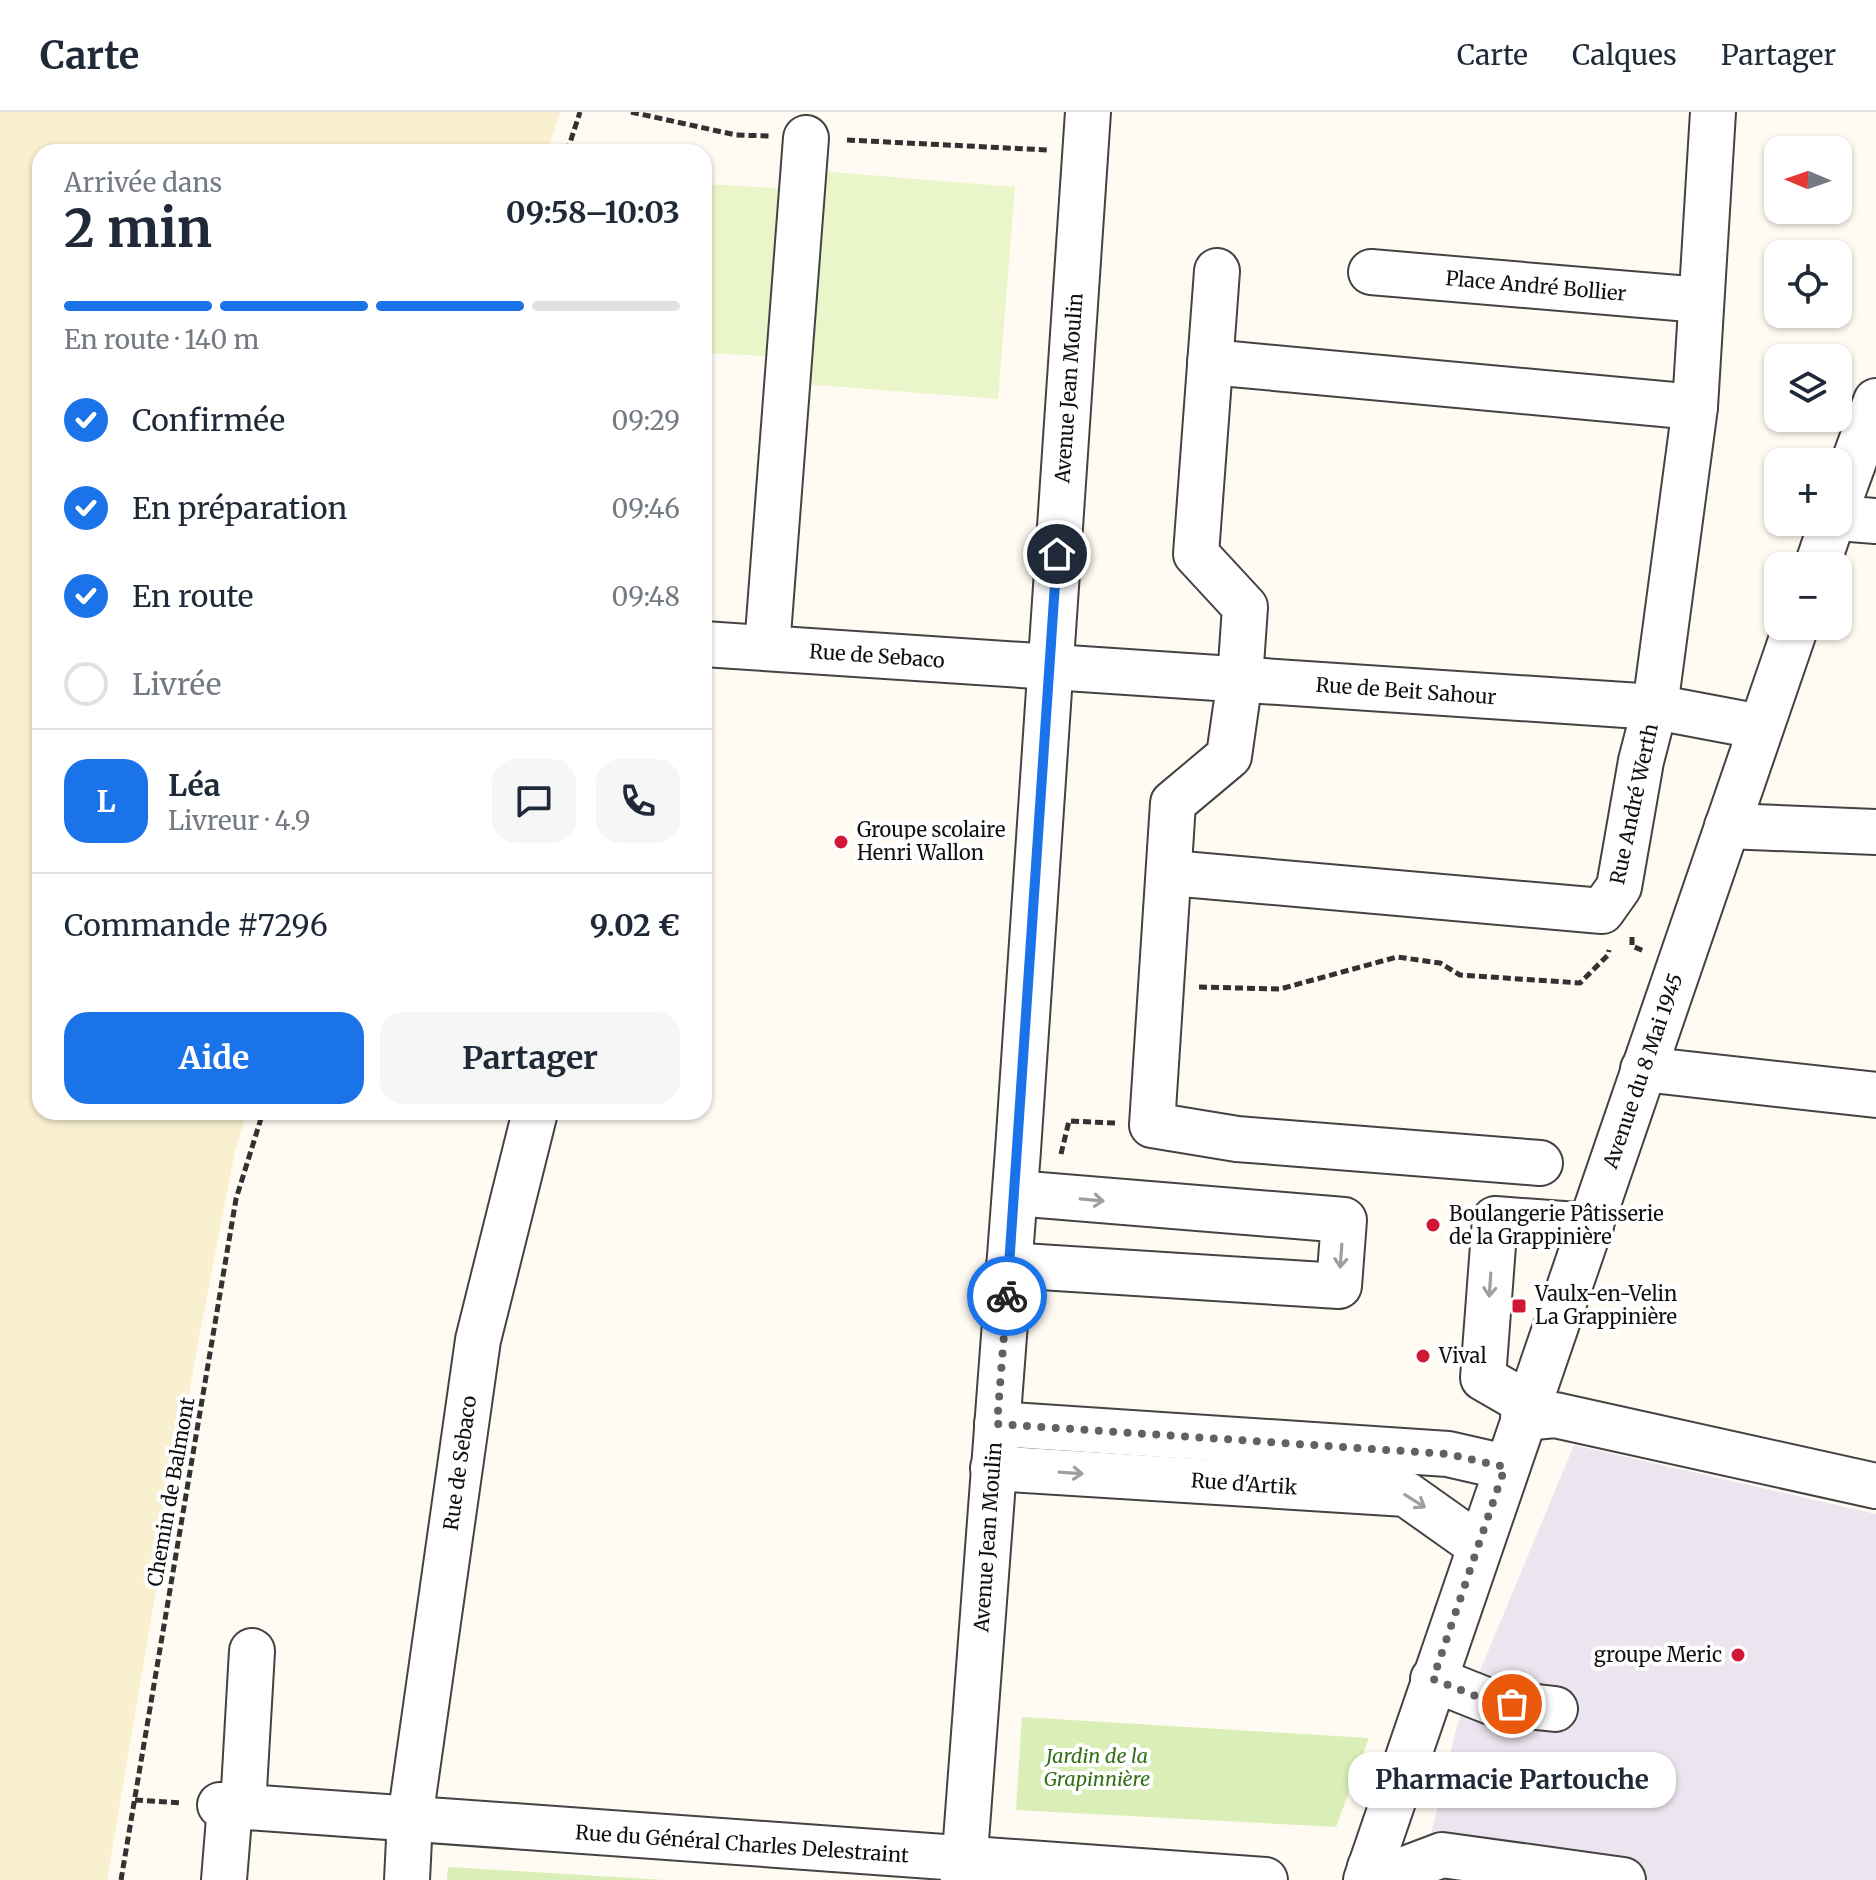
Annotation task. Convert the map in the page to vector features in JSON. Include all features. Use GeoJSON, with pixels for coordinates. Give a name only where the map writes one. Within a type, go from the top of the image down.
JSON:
{"type":"FeatureCollection","features":[{"type":"Feature","properties":{"kind":"street","name":"Rue André Werth"},"geometry":{"type":"LineString","coordinates":[[1171,873],[1602,911],[1612,898],[1619,887],[1641,761],[1655,707],[1695,407],[1713,112]]}},
{"type":"Feature","properties":{"kind":"street","name":"Avenue Jean Moulin"},"geometry":{"type":"LineString","coordinates":[[964,1870],[1015,1193],[1086,133]]}},
{"type":"Feature","properties":{"kind":"street"},"geometry":{"type":"LineString","coordinates":[[767,648],[806,138]]}},
{"type":"Feature","properties":{"kind":"street"},"geometry":{"type":"LineString","coordinates":[[1217,271],[1196,554],[1245,607],[1240,679],[1229,756],[1173,803],[1171,873],[1152,1125],[1237,1139],[1540,1163]]}},
{"type":"Feature","properties":{"kind":"street","name":"Place André Bollier"},"geometry":{"type":"LineString","coordinates":[[1371,272],[1701,300]]}},
{"type":"Feature","properties":{"kind":"street"},"geometry":{"type":"LineString","coordinates":[[1210,362],[1695,407]]}},
{"type":"Feature","properties":{"kind":"street"},"geometry":{"type":"LineString","coordinates":[[1852,467],[1876,401]]}},
{"type":"Feature","properties":{"kind":"street"},"geometry":{"type":"LineString","coordinates":[[1852,519],[1876,521]]}},
{"type":"Feature","properties":{"kind":"street","name":"Avenue du 8 Mai 1945"},"geometry":{"type":"LineString","coordinates":[[1368,1874],[1478,1545],[1591,1226],[1791,640]]}},
{"type":"Feature","properties":{"kind":"street","name":"Rue de Sebaco"},"geometry":{"type":"LineString","coordinates":[[712,645],[1049,669]]}},
{"type":"Feature","properties":{"kind":"street","name":"Rue de Beit Sahour"},"geometry":{"type":"LineString","coordinates":[[1049,669],[1655,707],[1761,727]]}},
{"type":"Feature","properties":{"kind":"street"},"geometry":{"type":"LineString","coordinates":[[1727,826],[1876,832]]}},
{"type":"Feature","properties":{"kind":"street"},"geometry":{"type":"LineString","coordinates":[[1643,1069],[1876,1095]]}},
{"type":"Feature","properties":{"kind":"street","name":"Rue de Sebaco"},"geometry":{"type":"LineString","coordinates":[[407,1880],[410,1819],[478,1340],[533,1120]]}},
{"type":"Feature","properties":{"kind":"street"},"geometry":{"type":"LineString","coordinates":[[1009,1265],[1339,1286],[1344,1220],[1015,1193]]}},
{"type":"Feature","properties":{"kind":"street"},"geometry":{"type":"LineString","coordinates":[[1591,1226],[1495,1219],[1483,1378],[1525,1411],[1876,1486]]}},
{"type":"Feature","properties":{"kind":"street"},"geometry":{"type":"LineString","coordinates":[[997,1424],[1448,1454],[1505,1467]]}},
{"type":"Feature","properties":{"kind":"street","name":"Rue d'Artik"},"geometry":{"type":"LineString","coordinates":[[993,1468],[1406,1494],[1478,1545]]}},
{"type":"Feature","properties":{"kind":"street"},"geometry":{"type":"LineString","coordinates":[[224,1880],[252,1651]]}},
{"type":"Feature","properties":{"kind":"street"},"geometry":{"type":"LineString","coordinates":[[1433,1679],[1491,1702],[1555,1709]]}},
{"type":"Feature","properties":{"kind":"street","name":"Rue du Général Charles Delestraint"},"geometry":{"type":"LineString","coordinates":[[231,1806],[410,1819],[964,1870],[1265,1880]]}},
{"type":"Feature","properties":{"kind":"street"},"geometry":{"type":"LineString","coordinates":[[1368,1874],[1397,1872],[1442,1855],[1623,1880]]}},
{"type":"Feature","properties":{"kind":"path"},"geometry":{"type":"LineString","coordinates":[[570,144],[580,112]]}},
{"type":"Feature","properties":{"kind":"path"},"geometry":{"type":"LineString","coordinates":[[631,112],[736,135],[991,145],[1086,133]]}},
{"type":"Feature","properties":{"kind":"path"},"geometry":{"type":"LineString","coordinates":[[1162,987],[1280,989],[1397,957],[1440,963],[1460,975],[1580,983],[1608,955],[1612,898]]}},
{"type":"Feature","properties":{"kind":"path","name":"Chemin de Balmont"},"geometry":{"type":"LineString","coordinates":[[121,1880],[236,1199],[261,1120]]}},
{"type":"Feature","properties":{"kind":"path"},"geometry":{"type":"LineString","coordinates":[[1018,1150],[1063,1154],[1069,1121],[1152,1125]]}},
{"type":"Feature","properties":{"kind":"shaded area"},"geometry":{"type":"Polygon","coordinates":[[[0,112],[560,112],[550,144],[32,144],[32,1120],[245,1120],[235,1151],[197,1348],[107,1880],[0,1880],[0,112]]]}},
{"type":"Feature","properties":{"kind":"shaded area"},"geometry":{"type":"Polygon","coordinates":[[[1574,1445],[1876,1514],[1876,1880],[1420,1880],[1457,1726],[1574,1445]]]}},
{"type":"Feature","properties":{"kind":"green space"},"geometry":{"type":"Polygon","coordinates":[[[820,171],[1015,187],[998,399],[803,384],[820,171]]]}},
{"type":"Feature","properties":{"kind":"green space"},"geometry":{"type":"Polygon","coordinates":[[[712,184],[790,189],[781,357],[712,353],[712,184]]]}},
{"type":"Feature","properties":{"kind":"green space","name":"Jardin de la Grapinnière"},"geometry":{"type":"Polygon","coordinates":[[[1022,1717],[1369,1738],[1336,1827],[1016,1810],[1022,1717]]]}},
{"type":"Feature","properties":{"kind":"green space"},"geometry":{"type":"Polygon","coordinates":[[[448,1867],[665,1880],[447,1880],[448,1867]]]}},
{"type":"Feature","properties":{"kind":"way so far"},"geometry":{"type":"LineString","coordinates":[[1007,1296],[997,1424],[1448,1454],[1505,1467],[1433,1679],[1491,1702],[1512,1704]]}},
{"type":"Feature","properties":{"kind":"place","name":"Groupe scolaire Henri Wallon"},"geometry":{"type":"Point","coordinates":[841,842]}},
{"type":"Feature","properties":{"kind":"place","name":"Boulangerie Pâtisserie de la Grappinière"},"geometry":{"type":"Point","coordinates":[1433,1225]}},
{"type":"Feature","properties":{"kind":"place","name":"Vaulx-en-Velin La Grappinière"},"geometry":{"type":"Point","coordinates":[1519,1306]}},
{"type":"Feature","properties":{"kind":"place","name":"Vival"},"geometry":{"type":"Point","coordinates":[1423,1356]}},
{"type":"Feature","properties":{"kind":"place","name":"groupe Meric"},"geometry":{"type":"Point","coordinates":[1738,1655]}},
{"type":"Feature","properties":{"kind":"place","name":"Pharmacie Partouche"},"geometry":{"type":"Point","coordinates":[1512,1704]}},
{"type":"Feature","properties":{"kind":"route"},"geometry":{"type":"LineString","coordinates":[[1007,1296],[1057,554]]}}]}
